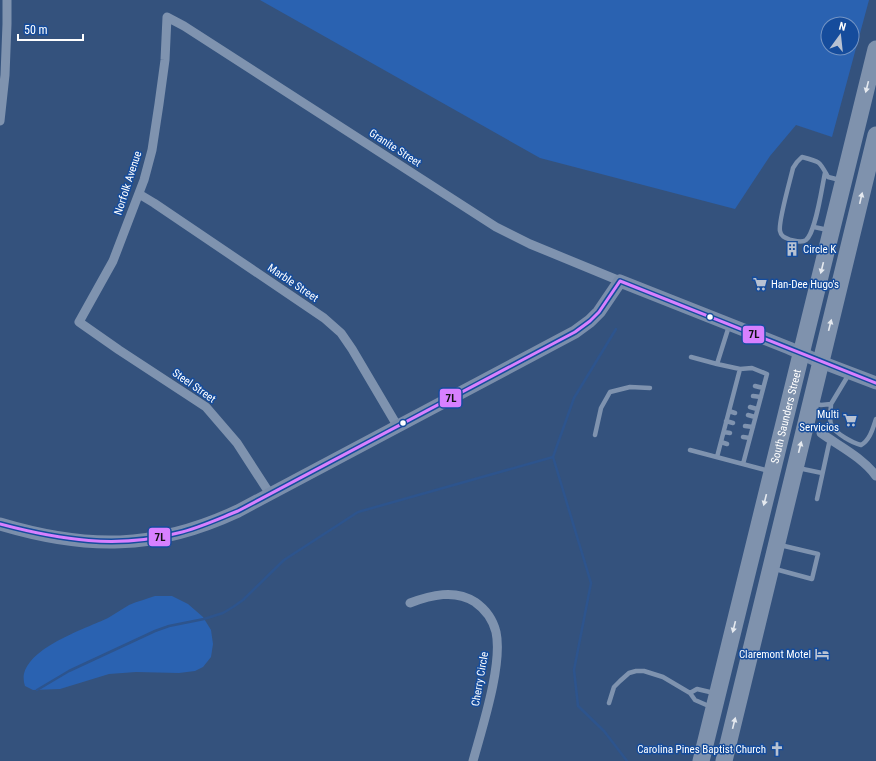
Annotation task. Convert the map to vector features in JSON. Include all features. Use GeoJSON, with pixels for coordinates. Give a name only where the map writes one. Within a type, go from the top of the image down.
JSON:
{"type":"FeatureCollection","features":[{"type":"Feature","properties":{"kind":"highway","name":"South Saunders Street"},"geometry":{"type":"LineString","coordinates":[[701,761],[876,49]]}},
{"type":"Feature","properties":{"kind":"highway","name":"South Saunders Street"},"geometry":{"type":"LineString","coordinates":[[724,761],[876,135]]}},
{"type":"Feature","properties":{"kind":"street"},"geometry":{"type":"LineString","coordinates":[[0,121],[5,75],[7,0]]}},
{"type":"Feature","properties":{"kind":"street","name":"Norfolk Avenue"},"geometry":{"type":"LineString","coordinates":[[79,322],[114,261],[144,180],[152,150],[158,112],[165,60],[167,17]]}},
{"type":"Feature","properties":{"kind":"street","name":"Granite Street"},"geometry":{"type":"LineString","coordinates":[[167,17],[184,26],[496,227],[530,244],[620,281]]}},
{"type":"Feature","properties":{"kind":"street","name":"Marble Street"},"geometry":{"type":"LineString","coordinates":[[139,194],[324,318],[341,333],[398,427]]}},
{"type":"Feature","properties":{"kind":"street"},"geometry":{"type":"LineString","coordinates":[[0,524],[37,534],[75,540],[114,542],[145,540],[206,525],[238,512],[576,332],[590,322],[599,312],[620,281],[876,383]]}},
{"type":"Feature","properties":{"kind":"street","name":"Steel Street"},"geometry":{"type":"LineString","coordinates":[[79,322],[118,350],[206,407],[237,443],[270,494]]}},
{"type":"Feature","properties":{"kind":"street"},"geometry":{"type":"LineString","coordinates":[[825,436],[860,460],[876,476]]}},
{"type":"Feature","properties":{"kind":"street","name":"Cherry Circle"},"geometry":{"type":"LineString","coordinates":[[410,602],[441,594],[461,596],[472,600],[480,606],[487,613],[496,630],[498,644],[494,675],[489,702],[473,761]]}},
{"type":"Feature","properties":{"kind":"lane"},"geometry":{"type":"LineString","coordinates":[[825,173],[814,227],[807,239],[798,242],[783,237],[779,230],[793,168],[797,162],[802,158],[816,160],[821,164],[828,177],[843,181]]}},
{"type":"Feature","properties":{"kind":"lane"},"geometry":{"type":"LineString","coordinates":[[814,227],[831,230]]}},
{"type":"Feature","properties":{"kind":"lane"},"geometry":{"type":"LineString","coordinates":[[717,364],[730,324]]}},
{"type":"Feature","properties":{"kind":"lane"},"geometry":{"type":"LineString","coordinates":[[690,357],[740,369],[752,368],[767,374],[743,464]]}},
{"type":"Feature","properties":{"kind":"lane"},"geometry":{"type":"LineString","coordinates":[[717,457],[729,411],[740,382],[740,369]]}},
{"type":"Feature","properties":{"kind":"lane"},"geometry":{"type":"LineString","coordinates":[[849,373],[831,404],[830,420],[833,428],[848,439],[861,445],[868,438],[876,419]]}},
{"type":"Feature","properties":{"kind":"lane"},"geometry":{"type":"LineString","coordinates":[[595,435],[601,408],[610,392],[630,386],[650,388]]}},
{"type":"Feature","properties":{"kind":"lane"},"geometry":{"type":"LineString","coordinates":[[755,386],[763,388]]}},
{"type":"Feature","properties":{"kind":"lane"},"geometry":{"type":"LineString","coordinates":[[753,396],[761,397]]}},
{"type":"Feature","properties":{"kind":"lane"},"geometry":{"type":"LineString","coordinates":[[732,402],[737,403]]}},
{"type":"Feature","properties":{"kind":"lane"},"geometry":{"type":"LineString","coordinates":[[811,402],[821,405],[831,404]]}},
{"type":"Feature","properties":{"kind":"lane"},"geometry":{"type":"LineString","coordinates":[[750,407],[758,409]]}},
{"type":"Feature","properties":{"kind":"lane"},"geometry":{"type":"LineString","coordinates":[[729,411],[735,413]]}},
{"type":"Feature","properties":{"kind":"lane"},"geometry":{"type":"LineString","coordinates":[[748,416],[755,418]]}},
{"type":"Feature","properties":{"kind":"lane"},"geometry":{"type":"LineString","coordinates":[[726,421],[733,422]]}},
{"type":"Feature","properties":{"kind":"lane"},"geometry":{"type":"LineString","coordinates":[[745,426],[753,427]]}},
{"type":"Feature","properties":{"kind":"lane"},"geometry":{"type":"LineString","coordinates":[[817,499],[822,473],[825,436],[833,428]]}},
{"type":"Feature","properties":{"kind":"lane"},"geometry":{"type":"LineString","coordinates":[[724,432],[730,433]]}},
{"type":"Feature","properties":{"kind":"lane"},"geometry":{"type":"LineString","coordinates":[[743,437],[750,438]]}},
{"type":"Feature","properties":{"kind":"lane"},"geometry":{"type":"LineString","coordinates":[[721,442],[727,444]]}},
{"type":"Feature","properties":{"kind":"lane"},"geometry":{"type":"LineString","coordinates":[[740,448],[747,449]]}},
{"type":"Feature","properties":{"kind":"lane"},"geometry":{"type":"LineString","coordinates":[[690,450],[772,472]]}},
{"type":"Feature","properties":{"kind":"lane"},"geometry":{"type":"LineString","coordinates":[[795,468],[822,473]]}},
{"type":"Feature","properties":{"kind":"lane"},"geometry":{"type":"LineString","coordinates":[[771,568],[812,579],[818,554],[777,544]]}},
{"type":"Feature","properties":{"kind":"lane"},"geometry":{"type":"LineString","coordinates":[[609,702],[614,687],[629,673],[636,671],[644,671],[662,677],[690,693],[695,700],[706,706],[716,701]]}},
{"type":"Feature","properties":{"kind":"lane"},"geometry":{"type":"LineString","coordinates":[[690,693],[697,690],[716,701]]}},
{"type":"Feature","properties":{"kind":"shaded area"},"geometry":{"type":"Polygon","coordinates":[[[260,0],[869,0],[860,33],[860,16],[820,16],[820,56],[854,56],[832,137],[796,125],[770,156],[735,209],[540,158],[260,0]]]}},
{"type":"Feature","properties":{"kind":"shaded area"},"geometry":{"type":"Polygon","coordinates":[[[155,596],[172,596],[188,604],[203,617],[211,630],[213,644],[211,657],[203,667],[195,671],[179,673],[136,672],[109,674],[60,689],[33,690],[25,686],[24,674],[30,663],[40,652],[53,643],[108,618],[129,605],[155,596]]]}},
{"type":"Feature","properties":{"kind":"waterway"},"geometry":{"type":"LineString","coordinates":[[616,329],[574,398],[553,457],[591,583],[574,670],[578,706],[604,731],[627,761]]}},
{"type":"Feature","properties":{"kind":"waterway"},"geometry":{"type":"LineString","coordinates":[[37,690],[69,671],[155,631],[169,626],[204,619],[223,613],[243,600],[284,560],[358,512],[553,457]]}},
{"type":"Feature","properties":{"kind":"transit line","name":"7L"},"geometry":{"type":"LineString","coordinates":[[0,524],[22,530],[67,538],[133,541],[186,531],[208,523],[238,511],[575,332],[599,312],[620,281],[876,383]]}},
{"type":"Feature","properties":{"kind":"place","name":"Circle K"},"geometry":{"type":"Point","coordinates":[792,249]}},
{"type":"Feature","properties":{"kind":"place","name":"Han-Dee Hugo's"},"geometry":{"type":"Point","coordinates":[760,284]}},
{"type":"Feature","properties":{"kind":"place","name":"Multi Servicios"},"geometry":{"type":"Point","coordinates":[850,420]}},
{"type":"Feature","properties":{"kind":"place","name":"Claremont Motel"},"geometry":{"type":"Point","coordinates":[822,654]}},
{"type":"Feature","properties":{"kind":"place","name":"Carolina Pines Baptist Church"},"geometry":{"type":"Point","coordinates":[777,749]}}]}
